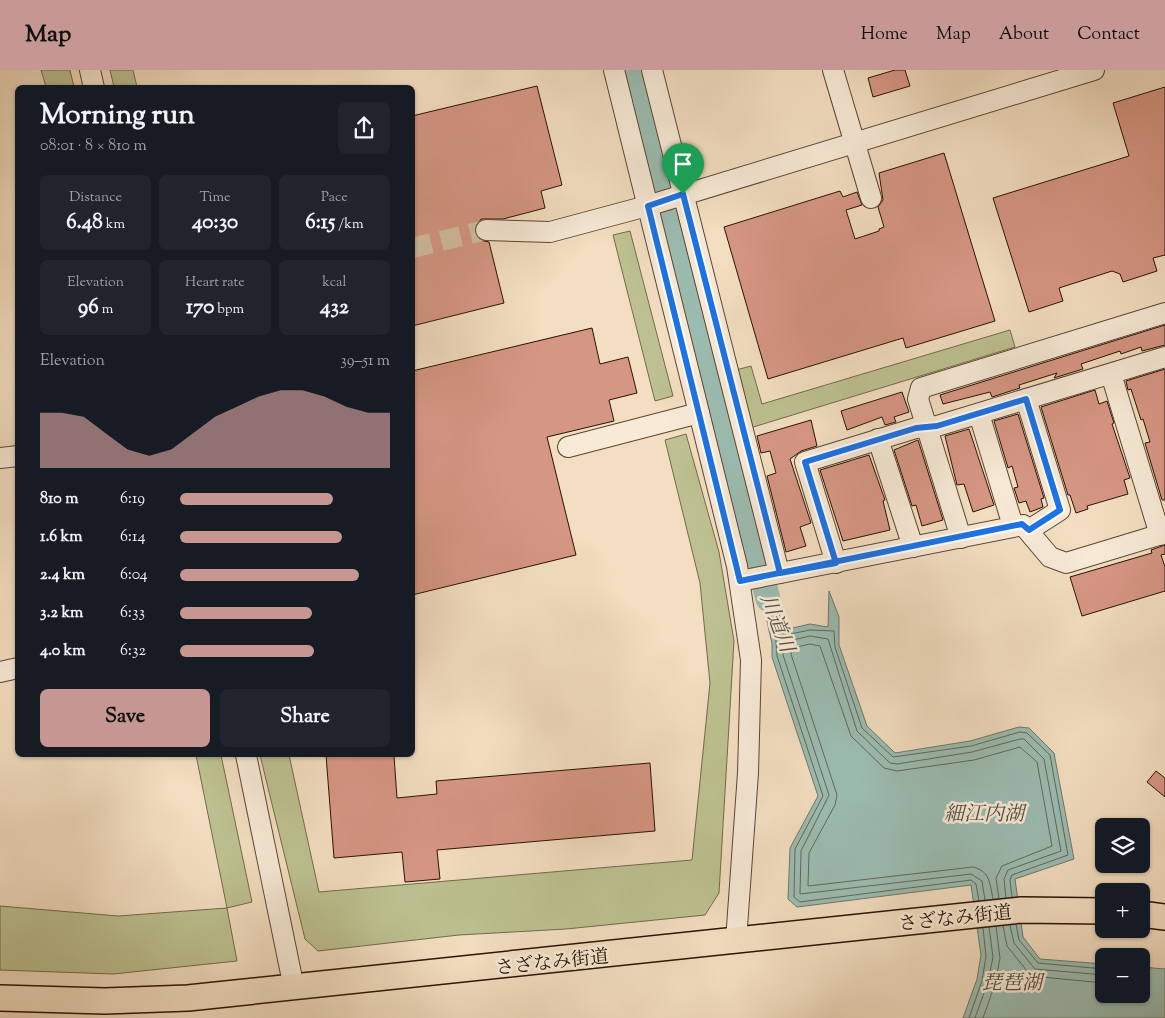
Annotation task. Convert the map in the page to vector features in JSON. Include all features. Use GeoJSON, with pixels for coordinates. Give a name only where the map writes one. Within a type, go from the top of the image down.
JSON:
{"type":"FeatureCollection","features":[{"type":"Feature","properties":{"kind":"main road","name":"さざなみ街道"},"geometry":{"type":"LineString","coordinates":[[0,998],[105,1001],[188,998],[1021,910],[1095,911]]}},
{"type":"Feature","properties":{"kind":"main road"},"geometry":{"type":"LineString","coordinates":[[1150,916],[1165,918]]}},
{"type":"Feature","properties":{"kind":"street"},"geometry":{"type":"LineString","coordinates":[[90,70],[93,85]]}},
{"type":"Feature","properties":{"kind":"street"},"geometry":{"type":"LineString","coordinates":[[614,70],[653,204],[699,413],[746,580],[751,660],[748,773],[736,941]]}},
{"type":"Feature","properties":{"kind":"street"},"geometry":{"type":"LineString","coordinates":[[652,70],[777,574]]}},
{"type":"Feature","properties":{"kind":"street"},"geometry":{"type":"LineString","coordinates":[[833,70],[871,198]]}},
{"type":"Feature","properties":{"kind":"street"},"geometry":{"type":"LineString","coordinates":[[486,230],[550,232],[653,204],[1094,70]]}},
{"type":"Feature","properties":{"kind":"street"},"geometry":{"type":"LineString","coordinates":[[961,538],[918,399],[920,391],[925,385],[1165,313]]}},
{"type":"Feature","properties":{"kind":"street"},"geometry":{"type":"LineString","coordinates":[[836,563],[805,462],[916,428],[979,414],[1165,357]]}},
{"type":"Feature","properties":{"kind":"street"},"geometry":{"type":"LineString","coordinates":[[979,414],[1021,528],[1050,557],[1066,563],[1163,534],[1111,374]]}},
{"type":"Feature","properties":{"kind":"street"},"geometry":{"type":"LineString","coordinates":[[746,580],[1021,528],[1060,510],[1026,399]]}},
{"type":"Feature","properties":{"kind":"street"},"geometry":{"type":"LineString","coordinates":[[568,447],[699,413]]}},
{"type":"Feature","properties":{"kind":"street"},"geometry":{"type":"LineString","coordinates":[[878,439],[913,547]]}},
{"type":"Feature","properties":{"kind":"street"},"geometry":{"type":"LineString","coordinates":[[0,458],[15,456]]}},
{"type":"Feature","properties":{"kind":"street"},"geometry":{"type":"LineString","coordinates":[[0,672],[15,669]]}},
{"type":"Feature","properties":{"kind":"street"},"geometry":{"type":"LineString","coordinates":[[246,757],[294,988]]}},
{"type":"Feature","properties":{"kind":"green space"},"geometry":{"type":"Polygon","coordinates":[[[41,70],[70,70],[74,85],[45,85],[41,70]]]}},
{"type":"Feature","properties":{"kind":"green space"},"geometry":{"type":"Polygon","coordinates":[[[110,70],[133,70],[137,85],[114,85],[110,70]]]}},
{"type":"Feature","properties":{"kind":"green space"},"geometry":{"type":"Polygon","coordinates":[[[630,231],[673,396],[655,401],[613,235],[630,231]]]}},
{"type":"Feature","properties":{"kind":"green space"},"geometry":{"type":"Polygon","coordinates":[[[1010,330],[1015,347],[750,428],[736,370],[751,366],[762,404],[1010,330]]]}},
{"type":"Feature","properties":{"kind":"green space"},"geometry":{"type":"Polygon","coordinates":[[[686,434],[719,552],[734,641],[719,893],[705,915],[566,929],[459,935],[318,951],[305,939],[260,757],[289,757],[319,892],[692,860],[710,683],[700,583],[665,440],[686,434]]]}},
{"type":"Feature","properties":{"kind":"green space"},"geometry":{"type":"Polygon","coordinates":[[[196,757],[221,757],[252,902],[227,908],[196,757]]]}},
{"type":"Feature","properties":{"kind":"green space"},"geometry":{"type":"Polygon","coordinates":[[[0,906],[118,916],[227,908],[237,961],[113,974],[0,970],[0,906]]]}},
{"type":"Feature","properties":{"kind":"water","name":"細江内湖"},"geometry":{"type":"Polygon","coordinates":[[[770,585],[784,630],[810,624],[828,627],[829,591],[839,617],[839,645],[867,726],[895,753],[970,741],[1019,727],[1029,728],[1054,753],[1074,859],[1015,879],[1023,937],[1040,959],[1095,963],[1095,1003],[1150,1003],[1150,968],[1165,969],[1165,1018],[963,1018],[977,979],[981,955],[971,885],[797,907],[788,899],[790,848],[818,796],[772,657],[772,644],[760,589],[770,585]]]}},
{"type":"Feature","properties":{"kind":"building"},"geometry":{"type":"Polygon","coordinates":[[[895,70],[905,70],[910,86],[873,97],[868,78],[895,70]]]}},
{"type":"Feature","properties":{"kind":"building"},"geometry":{"type":"Polygon","coordinates":[[[537,86],[562,185],[541,191],[545,208],[503,219],[481,219],[474,229],[479,240],[489,242],[504,303],[415,325],[415,115],[537,86]]]}},
{"type":"Feature","properties":{"kind":"building"},"geometry":{"type":"Polygon","coordinates":[[[1165,87],[1165,255],[1153,258],[1157,271],[1123,282],[1120,274],[1112,271],[1059,288],[1063,301],[1029,312],[993,198],[1129,156],[1113,103],[1165,87]]]}},
{"type":"Feature","properties":{"kind":"building"},"geometry":{"type":"Polygon","coordinates":[[[944,153],[995,321],[906,348],[903,338],[768,379],[724,227],[840,191],[843,197],[857,192],[862,205],[846,210],[855,239],[879,231],[879,229],[884,227],[878,207],[883,200],[879,173],[944,153]]]}},
{"type":"Feature","properties":{"kind":"building"},"geometry":{"type":"Polygon","coordinates":[[[1165,325],[1165,345],[1142,351],[1141,347],[1121,354],[1120,351],[1081,364],[1083,369],[1054,378],[1057,373],[1019,385],[1020,388],[992,397],[990,392],[943,404],[940,395],[1165,325]]]}},
{"type":"Feature","properties":{"kind":"building"},"geometry":{"type":"Polygon","coordinates":[[[592,328],[600,364],[628,357],[637,393],[609,400],[614,421],[547,437],[576,555],[415,594],[415,370],[592,328]]]}},
{"type":"Feature","properties":{"kind":"building"},"geometry":{"type":"Polygon","coordinates":[[[1165,369],[1165,500],[1162,500],[1145,443],[1150,442],[1143,419],[1141,420],[1131,389],[1128,390],[1126,381],[1165,369]]]}},
{"type":"Feature","properties":{"kind":"building"},"geometry":{"type":"Polygon","coordinates":[[[1095,390],[1099,404],[1107,401],[1114,423],[1112,424],[1130,478],[1124,480],[1128,494],[1087,506],[1088,509],[1076,513],[1070,495],[1068,495],[1041,407],[1095,390]]]}},
{"type":"Feature","properties":{"kind":"building"},"geometry":{"type":"Polygon","coordinates":[[[902,392],[909,412],[894,417],[896,422],[885,425],[882,417],[847,430],[841,411],[902,392]]]}},
{"type":"Feature","properties":{"kind":"building"},"geometry":{"type":"Polygon","coordinates":[[[1018,414],[1044,498],[1041,499],[1043,507],[1030,512],[1026,501],[1019,503],[1014,488],[1018,487],[1012,466],[1008,468],[994,421],[1018,414]]]}},
{"type":"Feature","properties":{"kind":"building"},"geometry":{"type":"Polygon","coordinates":[[[811,420],[817,446],[801,451],[790,459],[811,523],[800,527],[806,546],[786,552],[767,476],[776,473],[770,451],[761,453],[757,436],[811,420]]]}},
{"type":"Feature","properties":{"kind":"building"},"geometry":{"type":"Polygon","coordinates":[[[969,429],[994,505],[973,512],[964,484],[957,485],[945,436],[969,429]]]}},
{"type":"Feature","properties":{"kind":"building"},"geometry":{"type":"Polygon","coordinates":[[[918,440],[943,520],[922,526],[916,505],[912,506],[894,450],[918,440]]]}},
{"type":"Feature","properties":{"kind":"building"},"geometry":{"type":"Polygon","coordinates":[[[869,455],[885,500],[883,501],[890,530],[843,541],[820,470],[869,455]]]}},
{"type":"Feature","properties":{"kind":"building"},"geometry":{"type":"Polygon","coordinates":[[[1165,545],[1165,554],[1161,555],[1165,567],[1165,591],[1082,616],[1070,577],[1152,553],[1151,550],[1165,545]]]}},
{"type":"Feature","properties":{"kind":"building"},"geometry":{"type":"Polygon","coordinates":[[[326,757],[394,757],[397,798],[437,794],[436,781],[650,763],[655,831],[437,850],[440,879],[405,882],[402,852],[334,858],[326,757]]]}},
{"type":"Feature","properties":{"kind":"building"},"geometry":{"type":"Polygon","coordinates":[[[1156,771],[1165,778],[1165,797],[1147,782],[1156,771]]]}},
{"type":"Feature","properties":{"kind":"waterway","name":"川道川"},"geometry":{"type":"LineString","coordinates":[[637,70],[657,159],[768,599]]}},
{"type":"Feature","properties":{"kind":"tunnel"},"geometry":{"type":"LineString","coordinates":[[415,247],[486,230]]}},
{"type":"Feature","properties":{"kind":"route"},"geometry":{"type":"LineString","coordinates":[[683,194],[648,206],[740,581],[836,563],[1022,524],[1029,530],[1060,510],[1026,399],[937,426],[916,428],[805,462],[836,563],[780,573],[683,194]]}},
{"type":"Feature","properties":{"kind":"water label","name":"琵琶湖"},"geometry":{"type":"Point","coordinates":[1012,982]}}]}
